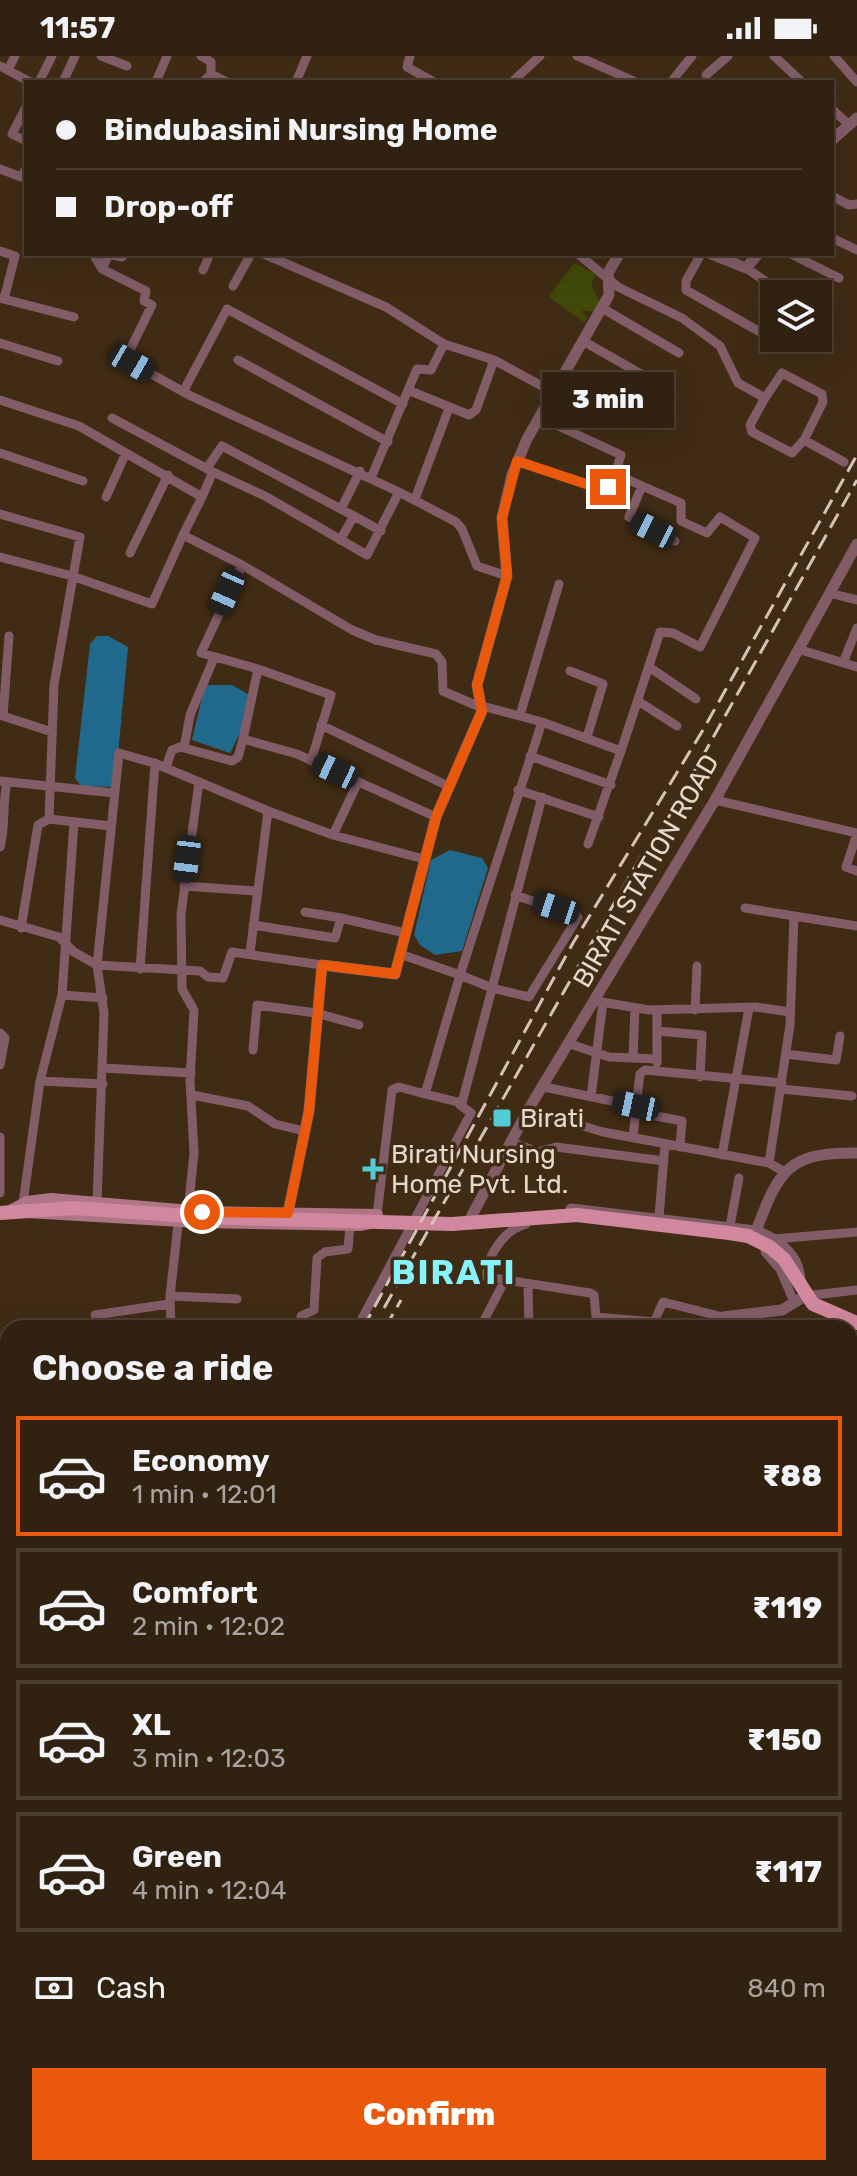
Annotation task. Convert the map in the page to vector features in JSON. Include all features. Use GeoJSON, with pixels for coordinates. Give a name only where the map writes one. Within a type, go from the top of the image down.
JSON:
{"type":"FeatureCollection","features":[{"type":"Feature","properties":{"kind":"main road"},"geometry":{"type":"LineString","coordinates":[[14,1209],[51,1199],[182,1214],[377,1215],[375,1222],[356,1225],[182,1214],[14,1209]]}},
{"type":"Feature","properties":{"kind":"main road"},"geometry":{"type":"LineString","coordinates":[[14,1209],[74,1208],[203,1217],[452,1224],[587,1215],[748,1236],[778,1253],[798,1289],[821,1310],[849,1320]]}},
{"type":"Feature","properties":{"kind":"street"},"geometry":{"type":"LineString","coordinates":[[15,56],[4,68],[26,80]]}},
{"type":"Feature","properties":{"kind":"street"},"geometry":{"type":"LineString","coordinates":[[40,80],[52,56]]}},
{"type":"Feature","properties":{"kind":"street"},"geometry":{"type":"LineString","coordinates":[[64,80],[75,56]]}},
{"type":"Feature","properties":{"kind":"street"},"geometry":{"type":"LineString","coordinates":[[101,56],[127,66]]}},
{"type":"Feature","properties":{"kind":"street"},"geometry":{"type":"LineString","coordinates":[[157,80],[167,56]]}},
{"type":"Feature","properties":{"kind":"street"},"geometry":{"type":"LineString","coordinates":[[201,56],[211,62],[211,74],[205,80]]}},
{"type":"Feature","properties":{"kind":"street"},"geometry":{"type":"LineString","coordinates":[[297,80],[307,56]]}},
{"type":"Feature","properties":{"kind":"street"},"geometry":{"type":"LineString","coordinates":[[410,56],[407,67],[430,80]]}},
{"type":"Feature","properties":{"kind":"street"},"geometry":{"type":"LineString","coordinates":[[514,80],[540,56]]}},
{"type":"Feature","properties":{"kind":"street"},"geometry":{"type":"LineString","coordinates":[[577,56],[631,80]]}},
{"type":"Feature","properties":{"kind":"street"},"geometry":{"type":"LineString","coordinates":[[673,80],[692,56]]}},
{"type":"Feature","properties":{"kind":"street"},"geometry":{"type":"LineString","coordinates":[[706,75],[728,56]]}},
{"type":"Feature","properties":{"kind":"street"},"geometry":{"type":"LineString","coordinates":[[774,56],[800,80]]}},
{"type":"Feature","properties":{"kind":"street"},"geometry":{"type":"LineString","coordinates":[[834,56],[857,82]]}},
{"type":"Feature","properties":{"kind":"street"},"geometry":{"type":"LineString","coordinates":[[211,74],[223,80]]}},
{"type":"Feature","properties":{"kind":"street"},"geometry":{"type":"LineString","coordinates":[[834,110],[853,121],[834,138]]}},
{"type":"Feature","properties":{"kind":"street"},"geometry":{"type":"LineString","coordinates":[[12,134],[24,111]]}},
{"type":"Feature","properties":{"kind":"street"},"geometry":{"type":"LineString","coordinates":[[0,130],[24,140]]}},
{"type":"Feature","properties":{"kind":"street"},"geometry":{"type":"LineString","coordinates":[[0,169],[19,177],[24,171]]}},
{"type":"Feature","properties":{"kind":"street"},"geometry":{"type":"LineString","coordinates":[[834,197],[849,205],[857,204]]}},
{"type":"Feature","properties":{"kind":"street"},"geometry":{"type":"LineString","coordinates":[[834,239],[857,250]]}},
{"type":"Feature","properties":{"kind":"street"},"geometry":{"type":"LineString","coordinates":[[0,251],[15,256],[2,299],[74,317]]}},
{"type":"Feature","properties":{"kind":"street"},"geometry":{"type":"LineString","coordinates":[[94,256],[102,269],[146,291],[144,301],[152,305],[127,356],[128,361],[183,392],[415,499],[462,529],[477,566],[507,576]]}},
{"type":"Feature","properties":{"kind":"street"},"geometry":{"type":"LineString","coordinates":[[102,269],[108,256]]}},
{"type":"Feature","properties":{"kind":"street"},"geometry":{"type":"LineString","coordinates":[[203,270],[209,256]]}},
{"type":"Feature","properties":{"kind":"street"},"geometry":{"type":"LineString","coordinates":[[233,286],[250,256]]}},
{"type":"Feature","properties":{"kind":"street"},"geometry":{"type":"LineString","coordinates":[[581,256],[618,287],[682,318],[720,346],[738,383],[765,398]]}},
{"type":"Feature","properties":{"kind":"street"},"geometry":{"type":"LineString","coordinates":[[0,920],[54,935],[97,965],[200,971],[208,977],[225,978],[229,953],[250,953],[392,976],[436,817],[482,707],[477,685],[507,576],[502,518],[517,461],[602,308],[610,291],[607,277],[618,256]]}},
{"type":"Feature","properties":{"kind":"street"},"geometry":{"type":"LineString","coordinates":[[700,256],[685,283],[686,290],[760,332]]}},
{"type":"Feature","properties":{"kind":"street"},"geometry":{"type":"LineString","coordinates":[[716,256],[746,268],[764,280]]}},
{"type":"Feature","properties":{"kind":"street"},"geometry":{"type":"LineString","coordinates":[[746,268],[756,256]]}},
{"type":"Feature","properties":{"kind":"street"},"geometry":{"type":"LineString","coordinates":[[795,256],[839,278]]}},
{"type":"Feature","properties":{"kind":"street"},"geometry":{"type":"LineString","coordinates":[[285,258],[386,307],[444,344],[494,360],[553,392]]}},
{"type":"Feature","properties":{"kind":"street"},"geometry":{"type":"LineString","coordinates":[[602,308],[679,353]]}},
{"type":"Feature","properties":{"kind":"street"},"geometry":{"type":"LineString","coordinates":[[183,392],[227,309],[403,404]]}},
{"type":"Feature","properties":{"kind":"street"},"geometry":{"type":"LineString","coordinates":[[583,341],[655,382]]}},
{"type":"Feature","properties":{"kind":"street"},"geometry":{"type":"LineString","coordinates":[[0,343],[58,361]]}},
{"type":"Feature","properties":{"kind":"street"},"geometry":{"type":"LineString","coordinates":[[371,478],[417,369],[431,370],[444,344]]}},
{"type":"Feature","properties":{"kind":"street"},"geometry":{"type":"LineString","coordinates":[[238,360],[388,442]]}},
{"type":"Feature","properties":{"kind":"street"},"geometry":{"type":"LineString","coordinates":[[408,390],[469,415],[474,413],[494,360]]}},
{"type":"Feature","properties":{"kind":"street"},"geometry":{"type":"LineString","coordinates":[[782,373],[822,394],[823,402],[804,440],[792,453],[752,432],[750,425],[782,373]]}},
{"type":"Feature","properties":{"kind":"street"},"geometry":{"type":"LineString","coordinates":[[563,375],[635,413]]}},
{"type":"Feature","properties":{"kind":"street"},"geometry":{"type":"LineString","coordinates":[[0,400],[79,426],[202,497]]}},
{"type":"Feature","properties":{"kind":"street"},"geometry":{"type":"LineString","coordinates":[[415,499],[449,408]]}},
{"type":"Feature","properties":{"kind":"street"},"geometry":{"type":"LineString","coordinates":[[517,461],[604,490],[615,474],[621,455],[539,417]]}},
{"type":"Feature","properties":{"kind":"street"},"geometry":{"type":"LineString","coordinates":[[112,418],[265,496],[367,555],[399,492]]}},
{"type":"Feature","properties":{"kind":"street"},"geometry":{"type":"LineString","coordinates":[[804,440],[844,462]]}},
{"type":"Feature","properties":{"kind":"street"},"geometry":{"type":"LineString","coordinates":[[0,557],[72,576],[152,604],[202,497],[219,448],[226,447],[381,531]]}},
{"type":"Feature","properties":{"kind":"street"},"geometry":{"type":"LineString","coordinates":[[0,453],[83,481]]}},
{"type":"Feature","properties":{"kind":"street"},"geometry":{"type":"LineString","coordinates":[[106,497],[126,453]]}},
{"type":"Feature","properties":{"kind":"street"},"geometry":{"type":"LineString","coordinates":[[341,509],[360,471]]}},
{"type":"Feature","properties":{"kind":"street"},"geometry":{"type":"LineString","coordinates":[[588,844],[611,785],[661,630],[673,633],[694,646],[702,645],[755,538],[720,517],[705,533],[678,519],[681,503],[615,474]]}},
{"type":"Feature","properties":{"kind":"street"},"geometry":{"type":"LineString","coordinates":[[130,553],[168,475]]}},
{"type":"Feature","properties":{"kind":"street"},"geometry":{"type":"LineString","coordinates":[[642,486],[629,517],[675,541]]}},
{"type":"Feature","properties":{"kind":"street"},"geometry":{"type":"LineString","coordinates":[[0,514],[78,534],[54,685],[49,819]]}},
{"type":"Feature","properties":{"kind":"street"},"geometry":{"type":"LineString","coordinates":[[340,540],[354,516]]}},
{"type":"Feature","properties":{"kind":"street"},"geometry":{"type":"LineString","coordinates":[[183,535],[242,565],[352,630],[376,640],[436,654],[442,662],[443,691],[482,707],[520,715],[621,751]]}},
{"type":"Feature","properties":{"kind":"street","name":"BIRATI STATION ROAD"},"geometry":{"type":"LineString","coordinates":[[470,1219],[528,1110],[599,1001],[801,650],[857,544]]}},
{"type":"Feature","properties":{"kind":"street"},"geometry":{"type":"LineString","coordinates":[[242,565],[202,649],[202,655],[258,669],[331,695],[311,761]]}},
{"type":"Feature","properties":{"kind":"street"},"geometry":{"type":"LineString","coordinates":[[520,715],[559,584]]}},
{"type":"Feature","properties":{"kind":"street"},"geometry":{"type":"LineString","coordinates":[[829,593],[857,600]]}},
{"type":"Feature","properties":{"kind":"street"},"geometry":{"type":"LineString","coordinates":[[843,663],[857,628]]}},
{"type":"Feature","properties":{"kind":"street"},"geometry":{"type":"LineString","coordinates":[[9,636],[2,715],[52,732]]}},
{"type":"Feature","properties":{"kind":"street"},"geometry":{"type":"LineString","coordinates":[[801,650],[857,667]]}},
{"type":"Feature","properties":{"kind":"street"},"geometry":{"type":"LineString","coordinates":[[183,746],[190,715],[214,658]]}},
{"type":"Feature","properties":{"kind":"street"},"geometry":{"type":"LineString","coordinates":[[649,667],[696,699]]}},
{"type":"Feature","properties":{"kind":"street"},"geometry":{"type":"LineString","coordinates":[[166,767],[172,750],[183,746],[232,761],[238,757],[258,669]]}},
{"type":"Feature","properties":{"kind":"street"},"geometry":{"type":"LineString","coordinates":[[570,671],[603,684],[587,737]]}},
{"type":"Feature","properties":{"kind":"street"},"geometry":{"type":"LineString","coordinates":[[638,701],[677,726]]}},
{"type":"Feature","properties":{"kind":"street"},"geometry":{"type":"LineString","coordinates":[[425,1094],[518,790],[542,722]]}},
{"type":"Feature","properties":{"kind":"street"},"geometry":{"type":"LineString","coordinates":[[321,725],[448,786]]}},
{"type":"Feature","properties":{"kind":"street"},"geometry":{"type":"LineString","coordinates":[[243,739],[311,761],[436,817]]}},
{"type":"Feature","properties":{"kind":"street"},"geometry":{"type":"LineString","coordinates":[[97,1203],[103,1084],[103,998],[97,965],[119,753],[166,767],[333,835],[424,859]]}},
{"type":"Feature","properties":{"kind":"street"},"geometry":{"type":"LineString","coordinates":[[530,756],[611,785]]}},
{"type":"Feature","properties":{"kind":"street"},"geometry":{"type":"LineString","coordinates":[[140,969],[155,763]]}},
{"type":"Feature","properties":{"kind":"street"},"geometry":{"type":"LineString","coordinates":[[0,847],[6,823],[2,808],[3,782],[114,793]]}},
{"type":"Feature","properties":{"kind":"street"},"geometry":{"type":"LineString","coordinates":[[170,1320],[169,1300],[194,1141],[191,1073],[194,1010],[182,991],[181,972],[184,886],[199,782]]}},
{"type":"Feature","properties":{"kind":"street"},"geometry":{"type":"LineString","coordinates":[[333,835],[358,782]]}},
{"type":"Feature","properties":{"kind":"street"},"geometry":{"type":"LineString","coordinates":[[518,790],[599,817]]}},
{"type":"Feature","properties":{"kind":"street"},"geometry":{"type":"LineString","coordinates":[[460,1105],[542,797]]}},
{"type":"Feature","properties":{"kind":"street"},"geometry":{"type":"LineString","coordinates":[[715,800],[857,834],[846,867],[857,871]]}},
{"type":"Feature","properties":{"kind":"street"},"geometry":{"type":"LineString","coordinates":[[250,953],[255,891],[268,811]]}},
{"type":"Feature","properties":{"kind":"street"},"geometry":{"type":"LineString","coordinates":[[21,928],[38,825],[49,819],[111,826]]}},
{"type":"Feature","properties":{"kind":"street"},"geometry":{"type":"LineString","coordinates":[[14,1209],[40,1081],[62,995],[74,822]]}},
{"type":"Feature","properties":{"kind":"street"},"geometry":{"type":"LineString","coordinates":[[184,886],[255,891]]}},
{"type":"Feature","properties":{"kind":"street"},"geometry":{"type":"LineString","coordinates":[[400,954],[492,988],[530,997],[578,917],[515,895]]}},
{"type":"Feature","properties":{"kind":"street"},"geometry":{"type":"LineString","coordinates":[[745,908],[857,926]]}},
{"type":"Feature","properties":{"kind":"street"},"geometry":{"type":"LineString","coordinates":[[305,912],[405,933]]}},
{"type":"Feature","properties":{"kind":"street"},"geometry":{"type":"LineString","coordinates":[[769,1163],[786,1054],[794,916]]}},
{"type":"Feature","properties":{"kind":"street"},"geometry":{"type":"LineString","coordinates":[[253,925],[335,938],[341,918]]}},
{"type":"Feature","properties":{"kind":"street"},"geometry":{"type":"LineString","coordinates":[[288,1213],[310,1094],[322,965]]}},
{"type":"Feature","properties":{"kind":"street"},"geometry":{"type":"LineString","coordinates":[[695,1010],[697,966]]}},
{"type":"Feature","properties":{"kind":"street"},"geometry":{"type":"LineString","coordinates":[[62,995],[103,998]]}},
{"type":"Feature","properties":{"kind":"street"},"geometry":{"type":"LineString","coordinates":[[591,1097],[599,1055],[599,1001],[657,1010],[749,1008],[790,1012]]}},
{"type":"Feature","properties":{"kind":"street"},"geometry":{"type":"LineString","coordinates":[[253,1050],[257,1005],[316,1013],[359,1025]]}},
{"type":"Feature","properties":{"kind":"street"},"geometry":{"type":"LineString","coordinates":[[633,1058],[635,1008]]}},
{"type":"Feature","properties":{"kind":"street"},"geometry":{"type":"LineString","coordinates":[[722,1155],[749,1008]]}},
{"type":"Feature","properties":{"kind":"street"},"geometry":{"type":"LineString","coordinates":[[656,1072],[657,1010]]}},
{"type":"Feature","properties":{"kind":"street"},"geometry":{"type":"LineString","coordinates":[[657,1031],[702,1035],[700,1077]]}},
{"type":"Feature","properties":{"kind":"street"},"geometry":{"type":"LineString","coordinates":[[0,1033],[5,1038],[0,1065]]}},
{"type":"Feature","properties":{"kind":"street"},"geometry":{"type":"LineString","coordinates":[[786,1054],[836,1060],[840,1036]]}},
{"type":"Feature","properties":{"kind":"street"},"geometry":{"type":"LineString","coordinates":[[570,1044],[599,1055],[657,1059]]}},
{"type":"Feature","properties":{"kind":"street"},"geometry":{"type":"LineString","coordinates":[[103,1068],[191,1073]]}},
{"type":"Feature","properties":{"kind":"street"},"geometry":{"type":"LineString","coordinates":[[633,1138],[641,1072],[737,1080],[852,1096]]}},
{"type":"Feature","properties":{"kind":"street"},"geometry":{"type":"LineString","coordinates":[[40,1081],[103,1084]]}},
{"type":"Feature","properties":{"kind":"street"},"geometry":{"type":"LineString","coordinates":[[361,1320],[416,1217],[471,1113],[460,1105],[399,1087],[392,1090],[377,1215],[416,1217],[470,1219],[577,1209],[730,1226],[756,1231],[774,1239],[796,1261],[801,1271],[798,1289],[782,1310],[723,1317],[663,1302],[655,1320]]}},
{"type":"Feature","properties":{"kind":"street"},"geometry":{"type":"LineString","coordinates":[[544,1087],[682,1121],[680,1147]]}},
{"type":"Feature","properties":{"kind":"street"},"geometry":{"type":"LineString","coordinates":[[192,1095],[248,1106],[275,1124],[304,1131]]}},
{"type":"Feature","properties":{"kind":"street"},"geometry":{"type":"LineString","coordinates":[[528,1110],[633,1138],[769,1163],[783,1171]]}},
{"type":"Feature","properties":{"kind":"street"},"geometry":{"type":"LineString","coordinates":[[0,1137],[0,1193]]}},
{"type":"Feature","properties":{"kind":"street"},"geometry":{"type":"LineString","coordinates":[[510,1141],[537,1152],[556,1147],[664,1161]]}},
{"type":"Feature","properties":{"kind":"street"},"geometry":{"type":"LineString","coordinates":[[659,1217],[665,1144]]}},
{"type":"Feature","properties":{"kind":"street"},"geometry":{"type":"LineString","coordinates":[[756,1231],[783,1171],[799,1159],[825,1152],[857,1153]]}},
{"type":"Feature","properties":{"kind":"street"},"geometry":{"type":"LineString","coordinates":[[730,1226],[739,1178]]}},
{"type":"Feature","properties":{"kind":"street"},"geometry":{"type":"LineString","coordinates":[[631,1320],[596,1317],[592,1294],[485,1274],[502,1240],[513,1228],[531,1223],[598,1223],[753,1245],[774,1259],[798,1289]]}},
{"type":"Feature","properties":{"kind":"street"},"geometry":{"type":"LineString","coordinates":[[301,1320],[301,1316],[314,1310],[317,1258],[325,1252],[348,1249],[356,1225]]}},
{"type":"Feature","properties":{"kind":"street"},"geometry":{"type":"LineString","coordinates":[[774,1239],[857,1232]]}},
{"type":"Feature","properties":{"kind":"street"},"geometry":{"type":"LineString","coordinates":[[484,1320],[505,1280]]}},
{"type":"Feature","properties":{"kind":"street"},"geometry":{"type":"LineString","coordinates":[[528,1284],[529,1320]]}},
{"type":"Feature","properties":{"kind":"street"},"geometry":{"type":"LineString","coordinates":[[798,1289],[857,1290]]}},
{"type":"Feature","properties":{"kind":"street"},"geometry":{"type":"LineString","coordinates":[[95,1315],[169,1300],[237,1299]]}},
{"type":"Feature","properties":{"kind":"green space"},"geometry":{"type":"Polygon","coordinates":[[[574,263],[596,274],[591,285],[601,305],[595,312],[582,310],[587,319],[584,322],[549,297],[574,263]]]}},
{"type":"Feature","properties":{"kind":"water"},"geometry":{"type":"Polygon","coordinates":[[[97,636],[108,636],[128,647],[115,787],[81,786],[75,778],[90,644],[97,636]]]}},
{"type":"Feature","properties":{"kind":"water"},"geometry":{"type":"Polygon","coordinates":[[[205,685],[232,685],[253,697],[252,709],[230,753],[192,740],[205,685]]]}},
{"type":"Feature","properties":{"kind":"water"},"geometry":{"type":"Polygon","coordinates":[[[450,850],[482,858],[488,868],[462,951],[435,955],[420,945],[414,935],[431,860],[450,850]]]}},
{"type":"Feature","properties":{"kind":"railway"},"geometry":{"type":"LineString","coordinates":[[367,1320],[573,943],[703,730],[857,455]]}},
{"type":"Feature","properties":{"kind":"railway"},"geometry":{"type":"LineString","coordinates":[[643,863],[857,480]]}},
{"type":"Feature","properties":{"kind":"railway"},"geometry":{"type":"LineString","coordinates":[[384,1308],[645,849]]}},
{"type":"Feature","properties":{"kind":"railway"},"geometry":{"type":"LineString","coordinates":[[390,1320],[401,1300]]}},
{"type":"Feature","properties":{"kind":"place","name":"Birati"},"geometry":{"type":"Point","coordinates":[502,1118]}},
{"type":"Feature","properties":{"kind":"place","name":"Birati Nursing Home Pvt. Ltd."},"geometry":{"type":"Point","coordinates":[373,1169]}},
{"type":"Feature","properties":{"kind":"district","name":"BIRATI"},"geometry":{"type":"Point","coordinates":[454,1272]}},
{"type":"Feature","properties":{"kind":"route"},"geometry":{"type":"LineString","coordinates":[[202,1212],[288,1213],[290,1189],[309,1111],[322,965],[395,974],[436,817],[482,711],[477,685],[507,576],[502,518],[517,461],[604,490],[608,487]]}}]}
